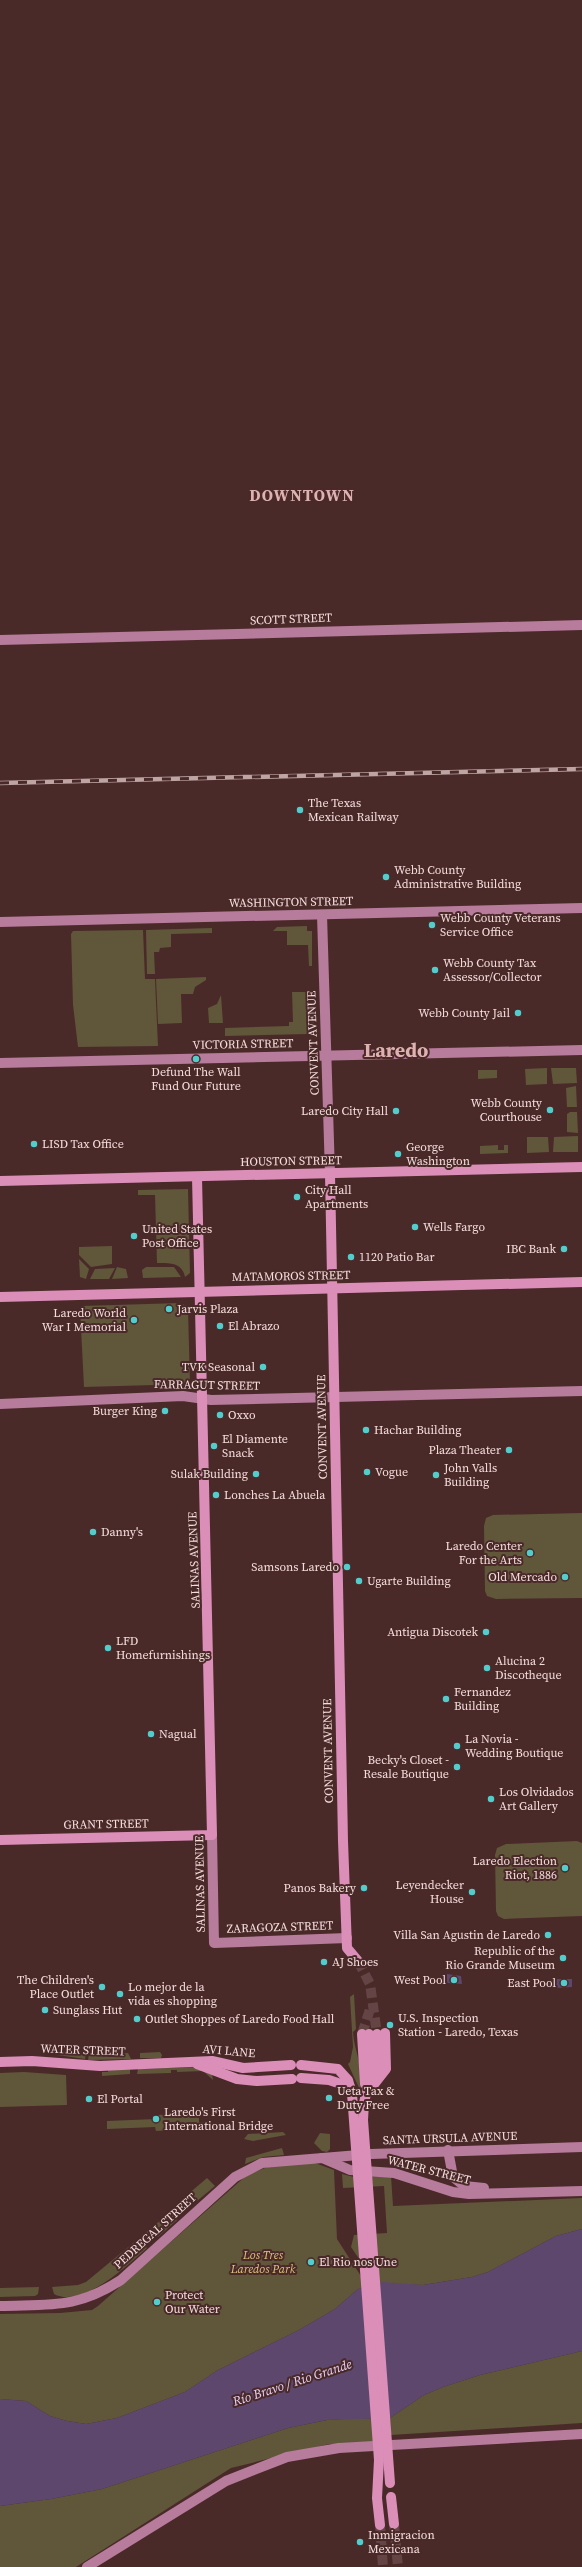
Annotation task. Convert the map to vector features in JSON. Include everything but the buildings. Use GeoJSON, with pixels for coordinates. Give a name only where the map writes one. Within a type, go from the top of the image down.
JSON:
{"type":"FeatureCollection","features":[{"type":"Feature","properties":{"kind":"main road","name":"SCOTT STREET"},"geometry":{"type":"LineString","coordinates":[[0,640],[582,625]]}},
{"type":"Feature","properties":{"kind":"main road","name":"WASHINGTON STREET"},"geometry":{"type":"LineString","coordinates":[[0,922],[582,908]]}},
{"type":"Feature","properties":{"kind":"main road","name":"CONVENT AVENUE"},"geometry":{"type":"LineString","coordinates":[[322,915],[330,1174],[347,1943]]}},
{"type":"Feature","properties":{"kind":"main road","name":"VICTORIA STREET"},"geometry":{"type":"LineString","coordinates":[[0,1063],[582,1050]]}},
{"type":"Feature","properties":{"kind":"main road","name":"HOUSTON STREET"},"geometry":{"type":"LineString","coordinates":[[0,1181],[582,1167]]}},
{"type":"Feature","properties":{"kind":"main road","name":"SALINAS AVENUE"},"geometry":{"type":"LineString","coordinates":[[197,1177],[198,1292],[209,1616],[214,1942]]}},
{"type":"Feature","properties":{"kind":"main road","name":"MATAMOROS STREET"},"geometry":{"type":"LineString","coordinates":[[0,1297],[582,1282]]}},
{"type":"Feature","properties":{"kind":"main road","name":"FARRAGUT STREET"},"geometry":{"type":"LineString","coordinates":[[0,1404],[182,1396],[202,1399],[582,1391]]}},
{"type":"Feature","properties":{"kind":"main road","name":"GRANT STREET"},"geometry":{"type":"LineString","coordinates":[[0,1840],[212,1835]]}},
{"type":"Feature","properties":{"kind":"main road","name":"ZARAGOZA STREET"},"geometry":{"type":"LineString","coordinates":[[214,1942],[347,1943]]}},
{"type":"Feature","properties":{"kind":"main road"},"geometry":{"type":"LineString","coordinates":[[347,1943],[358,1961]]}},
{"type":"Feature","properties":{"kind":"main road"},"geometry":{"type":"LineString","coordinates":[[366,2094],[378,2070],[373,2034],[366,2094],[363,2120],[383,2460],[377,2498],[380,2525]]}},
{"type":"Feature","properties":{"kind":"main road","name":"AVI LANE"},"geometry":{"type":"LineString","coordinates":[[189,2062],[212,2060],[243,2068],[296,2065],[338,2069],[343,2073],[351,2091]]}},
{"type":"Feature","properties":{"kind":"main road","name":"WATER STREET"},"geometry":{"type":"LineString","coordinates":[[0,2062],[32,2061],[100,2066],[189,2062]]}},
{"type":"Feature","properties":{"kind":"main road"},"geometry":{"type":"LineString","coordinates":[[189,2062],[237,2079],[329,2080],[351,2091],[383,2460],[390,2483]]}},
{"type":"Feature","properties":{"kind":"main road","name":"SANTA URSULA AVENUE"},"geometry":{"type":"LineString","coordinates":[[320,2158],[346,2155],[448,2150],[582,2147]]}},
{"type":"Feature","properties":{"kind":"main road","name":"WATER STREET"},"geometry":{"type":"LineString","coordinates":[[448,2150],[453,2177],[464,2186],[485,2188],[582,2185]]}},
{"type":"Feature","properties":{"kind":"main road"},"geometry":{"type":"LineString","coordinates":[[338,2166],[341,2158],[346,2155]]}},
{"type":"Feature","properties":{"kind":"main road","name":"WATER STREET"},"geometry":{"type":"LineString","coordinates":[[320,2158],[350,2170],[394,2173],[453,2192],[469,2194],[582,2191]]}},
{"type":"Feature","properties":{"kind":"main road","name":"PEDREGAL STREET"},"geometry":{"type":"LineString","coordinates":[[0,2306],[75,2302],[98,2294],[121,2280],[226,2184],[250,2168],[271,2161],[320,2158]]}},
{"type":"Feature","properties":{"kind":"main road"},"geometry":{"type":"LineString","coordinates":[[87,2567],[226,2481],[287,2457],[339,2448],[582,2434]]}},
{"type":"Feature","properties":{"kind":"main road"},"geometry":{"type":"LineString","coordinates":[[391,2497],[394,2524]]}},
{"type":"Feature","properties":{"kind":"green space"},"geometry":{"type":"Polygon","coordinates":[[[307,926],[307,931],[312,931],[312,966],[309,966],[308,945],[287,945],[287,931],[273,931],[277,927],[307,926]]]}},
{"type":"Feature","properties":{"kind":"green space"},"geometry":{"type":"Polygon","coordinates":[[[212,928],[212,933],[171,934],[171,947],[160,948],[159,952],[154,952],[155,974],[147,974],[146,930],[212,928]]]}},
{"type":"Feature","properties":{"kind":"green space"},"geometry":{"type":"Polygon","coordinates":[[[143,930],[145,979],[155,979],[158,1046],[78,1047],[73,1005],[71,934],[73,931],[143,930]]]}},
{"type":"Feature","properties":{"kind":"green space"},"geometry":{"type":"Polygon","coordinates":[[[206,977],[206,980],[195,987],[193,994],[181,994],[182,1023],[158,1024],[156,979],[206,977]]]}},
{"type":"Feature","properties":{"kind":"green space"},"geometry":{"type":"Polygon","coordinates":[[[309,991],[313,991],[314,1034],[310,1034],[309,991]]]}},
{"type":"Feature","properties":{"kind":"green space"},"geometry":{"type":"Polygon","coordinates":[[[292,992],[308,992],[309,1034],[225,1036],[225,1028],[289,1026],[289,1022],[293,1022],[292,992]]]}},
{"type":"Feature","properties":{"kind":"green space"},"geometry":{"type":"Polygon","coordinates":[[[221,995],[223,1023],[209,1023],[208,1008],[217,1004],[221,995]]]}},
{"type":"Feature","properties":{"kind":"green space"},"geometry":{"type":"Polygon","coordinates":[[[547,1068],[547,1084],[526,1085],[525,1069],[547,1068]]]}},
{"type":"Feature","properties":{"kind":"green space"},"geometry":{"type":"Polygon","coordinates":[[[551,1068],[576,1068],[577,1083],[553,1084],[551,1068]]]}},
{"type":"Feature","properties":{"kind":"green space"},"geometry":{"type":"Polygon","coordinates":[[[478,1070],[497,1070],[497,1078],[478,1079],[478,1070]]]}},
{"type":"Feature","properties":{"kind":"green space"},"geometry":{"type":"Polygon","coordinates":[[[576,1086],[577,1107],[567,1107],[566,1088],[576,1086]]]}},
{"type":"Feature","properties":{"kind":"green space"},"geometry":{"type":"Polygon","coordinates":[[[570,1112],[577,1112],[578,1133],[567,1132],[567,1114],[570,1112]]]}},
{"type":"Feature","properties":{"kind":"green space"},"geometry":{"type":"Polygon","coordinates":[[[578,1136],[578,1152],[553,1152],[554,1137],[578,1136]]]}},
{"type":"Feature","properties":{"kind":"green space"},"geometry":{"type":"Polygon","coordinates":[[[527,1137],[548,1137],[549,1152],[527,1153],[527,1137]]]}},
{"type":"Feature","properties":{"kind":"green space"},"geometry":{"type":"Polygon","coordinates":[[[498,1145],[498,1150],[504,1150],[504,1145],[508,1145],[508,1153],[480,1154],[480,1146],[498,1145]]]}},
{"type":"Feature","properties":{"kind":"green space"},"geometry":{"type":"Polygon","coordinates":[[[188,1189],[190,1273],[185,1277],[181,1268],[174,1264],[157,1263],[155,1195],[138,1195],[138,1190],[188,1189]]]}},
{"type":"Feature","properties":{"kind":"green space"},"geometry":{"type":"Polygon","coordinates":[[[112,1246],[112,1264],[91,1267],[79,1255],[79,1247],[112,1246]]]}},
{"type":"Feature","properties":{"kind":"green space"},"geometry":{"type":"Polygon","coordinates":[[[79,1259],[89,1269],[86,1279],[80,1277],[79,1259]]]}},
{"type":"Feature","properties":{"kind":"green space"},"geometry":{"type":"Polygon","coordinates":[[[117,1267],[126,1269],[128,1278],[112,1279],[117,1267]]]}},
{"type":"Feature","properties":{"kind":"green space"},"geometry":{"type":"Polygon","coordinates":[[[146,1267],[174,1267],[181,1277],[143,1278],[142,1270],[146,1267]]]}},
{"type":"Feature","properties":{"kind":"green space"},"geometry":{"type":"Polygon","coordinates":[[[115,1268],[109,1279],[90,1279],[95,1269],[115,1268]]]}},
{"type":"Feature","properties":{"kind":"green space","name":"Jarvis Plaza"},"geometry":{"type":"Polygon","coordinates":[[[180,1303],[187,1306],[188,1309],[190,1384],[84,1387],[80,1309],[82,1306],[180,1303]]]}},
{"type":"Feature","properties":{"kind":"green space"},"geometry":{"type":"Polygon","coordinates":[[[582,1513],[582,1598],[496,1599],[487,1596],[485,1591],[484,1526],[486,1518],[493,1515],[582,1513]]]}},
{"type":"Feature","properties":{"kind":"green space"},"geometry":{"type":"Polygon","coordinates":[[[577,1841],[582,1843],[582,1916],[504,1919],[498,1916],[496,1911],[495,1855],[497,1848],[506,1844],[577,1841]]]}},
{"type":"Feature","properties":{"kind":"green space"},"geometry":{"type":"Polygon","coordinates":[[[354,1994],[356,2029],[353,2032],[361,2075],[360,2090],[348,2064],[350,2062],[353,2047],[350,1997],[354,1994]]]}},
{"type":"Feature","properties":{"kind":"green space"},"geometry":{"type":"Polygon","coordinates":[[[160,2052],[162,2055],[161,2058],[140,2058],[140,2053],[160,2052]]]}},
{"type":"Feature","properties":{"kind":"green space"},"geometry":{"type":"Polygon","coordinates":[[[128,2053],[131,2059],[88,2060],[89,2054],[128,2053]]]}},
{"type":"Feature","properties":{"kind":"green space"},"geometry":{"type":"Polygon","coordinates":[[[86,2054],[85,2059],[57,2055],[86,2054]]]}},
{"type":"Feature","properties":{"kind":"green space"},"geometry":{"type":"Polygon","coordinates":[[[195,2067],[212,2074],[213,2080],[203,2071],[177,2072],[177,2070],[171,2070],[171,2073],[137,2074],[138,2069],[195,2067]]]}},
{"type":"Feature","properties":{"kind":"green space"},"geometry":{"type":"Polygon","coordinates":[[[130,2069],[130,2074],[102,2076],[102,2072],[108,2072],[108,2070],[130,2069]]]}},
{"type":"Feature","properties":{"kind":"green space"},"geometry":{"type":"Polygon","coordinates":[[[24,2072],[66,2075],[67,2105],[0,2107],[0,2073],[24,2072]]]}},
{"type":"Feature","properties":{"kind":"green space"},"geometry":{"type":"Polygon","coordinates":[[[199,2113],[199,2122],[211,2122],[211,2128],[156,2131],[155,2127],[107,2129],[107,2121],[156,2119],[156,2115],[199,2113]]]}},
{"type":"Feature","properties":{"kind":"green space"},"geometry":{"type":"Polygon","coordinates":[[[283,2132],[286,2135],[253,2141],[244,2139],[248,2134],[283,2132]]]}},
{"type":"Feature","properties":{"kind":"green space"},"geometry":{"type":"Polygon","coordinates":[[[320,2133],[330,2134],[330,2149],[327,2152],[322,2151],[314,2143],[320,2133]]]}},
{"type":"Feature","properties":{"kind":"green space"},"geometry":{"type":"Polygon","coordinates":[[[282,2148],[284,2155],[263,2157],[245,2164],[246,2158],[282,2148]]]}},
{"type":"Feature","properties":{"kind":"green space","name":"Los Tres Laredos Park"},"geometry":{"type":"Polygon","coordinates":[[[315,2163],[334,2170],[337,2239],[368,2287],[358,2289],[335,2309],[299,2330],[218,2370],[185,2392],[117,2418],[86,2424],[67,2421],[50,2416],[26,2401],[0,2399],[0,2314],[60,2313],[92,2310],[247,2175],[270,2166],[315,2163]]]}},
{"type":"Feature","properties":{"kind":"green space"},"geometry":{"type":"Polygon","coordinates":[[[342,2174],[354,2177],[391,2176],[393,2206],[582,2198],[582,2229],[556,2236],[488,2272],[472,2277],[423,2285],[376,2284],[351,2247],[354,2235],[387,2233],[384,2186],[343,2188],[342,2174]]]}},
{"type":"Feature","properties":{"kind":"green space"},"geometry":{"type":"Polygon","coordinates":[[[207,2178],[215,2186],[190,2205],[186,2201],[187,2195],[207,2178]]]}},
{"type":"Feature","properties":{"kind":"green space"},"geometry":{"type":"Polygon","coordinates":[[[173,2210],[178,2212],[177,2220],[158,2237],[154,2234],[144,2245],[147,2248],[117,2274],[91,2291],[78,2296],[65,2297],[54,2294],[52,2287],[78,2285],[86,2282],[173,2210]]]}},
{"type":"Feature","properties":{"kind":"green space"},"geometry":{"type":"Polygon","coordinates":[[[39,2287],[38,2294],[35,2296],[0,2297],[0,2288],[39,2287]]]}},
{"type":"Feature","properties":{"kind":"green space"},"geometry":{"type":"Polygon","coordinates":[[[582,2351],[582,2423],[391,2435],[390,2418],[424,2395],[480,2375],[582,2351]]]}},
{"type":"Feature","properties":{"kind":"green space"},"geometry":{"type":"Polygon","coordinates":[[[360,2418],[383,2419],[385,2444],[329,2444],[231,2468],[76,2567],[0,2567],[0,2506],[51,2499],[102,2489],[288,2428],[327,2420],[360,2418]]]}},
{"type":"Feature","properties":{"kind":"water","name":"West Pool"},"geometry":{"type":"Polygon","coordinates":[[[447,1974],[461,1976],[462,1984],[447,1983],[447,1974]]]}},
{"type":"Feature","properties":{"kind":"water","name":"East Pool"},"geometry":{"type":"Polygon","coordinates":[[[556,1979],[572,1979],[572,1987],[556,1988],[556,1979]]]}},
{"type":"Feature","properties":{"kind":"water","name":"Río Bravo / Rio Grande"},"geometry":{"type":"Polygon","coordinates":[[[582,2229],[582,2351],[480,2375],[443,2387],[424,2395],[390,2418],[327,2420],[288,2428],[102,2489],[51,2499],[0,2506],[0,2399],[26,2401],[50,2416],[67,2421],[86,2424],[117,2418],[185,2392],[218,2370],[299,2330],[335,2309],[358,2289],[383,2282],[423,2285],[472,2277],[488,2272],[556,2236],[582,2229]]]}},
{"type":"Feature","properties":{"kind":"tunnel"},"geometry":{"type":"LineString","coordinates":[[358,1961],[370,1984],[377,2034]]}},
{"type":"Feature","properties":{"kind":"tunnel"},"geometry":{"type":"LineString","coordinates":[[362,2034],[371,2006]]}},
{"type":"Feature","properties":{"kind":"tunnel"},"geometry":{"type":"LineString","coordinates":[[394,2524],[398,2567]]}},
{"type":"Feature","properties":{"kind":"tunnel"},"geometry":{"type":"LineString","coordinates":[[380,2525],[383,2567]]}},
{"type":"Feature","properties":{"kind":"railway"},"geometry":{"type":"LineString","coordinates":[[0,783],[582,769]]}},
{"type":"Feature","properties":{"kind":"place","name":"The Texas Mexican Railway"},"geometry":{"type":"Point","coordinates":[300,810]}},
{"type":"Feature","properties":{"kind":"place","name":"Webb County Administrative Building"},"geometry":{"type":"Point","coordinates":[386,877]}},
{"type":"Feature","properties":{"kind":"place","name":"Webb County Veterans Service Office"},"geometry":{"type":"Point","coordinates":[432,925]}},
{"type":"Feature","properties":{"kind":"place","name":"Webb County Tax Assessor/Collector"},"geometry":{"type":"Point","coordinates":[435,970]}},
{"type":"Feature","properties":{"kind":"place","name":"Webb County Jail"},"geometry":{"type":"Point","coordinates":[518,1013]}},
{"type":"Feature","properties":{"kind":"place","name":"Defund The Wall Fund Our Future"},"geometry":{"type":"Point","coordinates":[196,1059]}},
{"type":"Feature","properties":{"kind":"place","name":"Webb County Courthouse"},"geometry":{"type":"Point","coordinates":[550,1110]}},
{"type":"Feature","properties":{"kind":"place","name":"Laredo City Hall"},"geometry":{"type":"Point","coordinates":[396,1111]}},
{"type":"Feature","properties":{"kind":"place","name":"LISD Tax Office"},"geometry":{"type":"Point","coordinates":[34,1144]}},
{"type":"Feature","properties":{"kind":"place","name":"George Washington"},"geometry":{"type":"Point","coordinates":[398,1154]}},
{"type":"Feature","properties":{"kind":"place","name":"City Hall Apartments"},"geometry":{"type":"Point","coordinates":[297,1197]}},
{"type":"Feature","properties":{"kind":"place","name":"Wells Fargo"},"geometry":{"type":"Point","coordinates":[415,1227]}},
{"type":"Feature","properties":{"kind":"place","name":"United States Post Office"},"geometry":{"type":"Point","coordinates":[134,1236]}},
{"type":"Feature","properties":{"kind":"place","name":"IBC Bank"},"geometry":{"type":"Point","coordinates":[564,1249]}},
{"type":"Feature","properties":{"kind":"place","name":"1120 Patio Bar"},"geometry":{"type":"Point","coordinates":[351,1257]}},
{"type":"Feature","properties":{"kind":"place","name":"Jarvis Plaza"},"geometry":{"type":"Point","coordinates":[169,1309]}},
{"type":"Feature","properties":{"kind":"place","name":"Laredo World War I Memorial"},"geometry":{"type":"Point","coordinates":[134,1320]}},
{"type":"Feature","properties":{"kind":"place","name":"El Abrazo"},"geometry":{"type":"Point","coordinates":[220,1326]}},
{"type":"Feature","properties":{"kind":"place","name":"TVK Seasonal"},"geometry":{"type":"Point","coordinates":[263,1367]}},
{"type":"Feature","properties":{"kind":"place","name":"Burger King"},"geometry":{"type":"Point","coordinates":[165,1411]}},
{"type":"Feature","properties":{"kind":"place","name":"Oxxo"},"geometry":{"type":"Point","coordinates":[220,1415]}},
{"type":"Feature","properties":{"kind":"place","name":"Hachar Building"},"geometry":{"type":"Point","coordinates":[366,1430]}},
{"type":"Feature","properties":{"kind":"place","name":"El Diamente Snack"},"geometry":{"type":"Point","coordinates":[214,1446]}},
{"type":"Feature","properties":{"kind":"place","name":"Plaza Theater"},"geometry":{"type":"Point","coordinates":[509,1450]}},
{"type":"Feature","properties":{"kind":"place","name":"Vogue"},"geometry":{"type":"Point","coordinates":[367,1472]}},
{"type":"Feature","properties":{"kind":"place","name":"Sulak Building"},"geometry":{"type":"Point","coordinates":[256,1474]}},
{"type":"Feature","properties":{"kind":"place","name":"John Valls Building"},"geometry":{"type":"Point","coordinates":[436,1475]}},
{"type":"Feature","properties":{"kind":"place","name":"Lonches La Abuela"},"geometry":{"type":"Point","coordinates":[216,1495]}},
{"type":"Feature","properties":{"kind":"place","name":"Danny's"},"geometry":{"type":"Point","coordinates":[93,1532]}},
{"type":"Feature","properties":{"kind":"place","name":"Laredo Center For the Arts"},"geometry":{"type":"Point","coordinates":[530,1553]}},
{"type":"Feature","properties":{"kind":"place","name":"Samsons Laredo"},"geometry":{"type":"Point","coordinates":[347,1567]}},
{"type":"Feature","properties":{"kind":"place","name":"Old Mercado"},"geometry":{"type":"Point","coordinates":[565,1577]}},
{"type":"Feature","properties":{"kind":"place","name":"Ugarte Building"},"geometry":{"type":"Point","coordinates":[359,1581]}},
{"type":"Feature","properties":{"kind":"place","name":"Antigua Discotek"},"geometry":{"type":"Point","coordinates":[486,1632]}},
{"type":"Feature","properties":{"kind":"place","name":"LFD Homefurnishings"},"geometry":{"type":"Point","coordinates":[108,1648]}},
{"type":"Feature","properties":{"kind":"place","name":"Alucina 2 Discotheque"},"geometry":{"type":"Point","coordinates":[487,1668]}},
{"type":"Feature","properties":{"kind":"place","name":"Fernandez Building"},"geometry":{"type":"Point","coordinates":[446,1699]}},
{"type":"Feature","properties":{"kind":"place","name":"Nagual"},"geometry":{"type":"Point","coordinates":[151,1734]}},
{"type":"Feature","properties":{"kind":"place","name":"La Novia - Wedding Boutique"},"geometry":{"type":"Point","coordinates":[457,1746]}},
{"type":"Feature","properties":{"kind":"place","name":"Becky's Closet - Resale Boutique"},"geometry":{"type":"Point","coordinates":[457,1767]}},
{"type":"Feature","properties":{"kind":"place","name":"Los Olvidados Art Gallery"},"geometry":{"type":"Point","coordinates":[491,1799]}},
{"type":"Feature","properties":{"kind":"place","name":"Laredo Election Riot, 1886"},"geometry":{"type":"Point","coordinates":[565,1868]}},
{"type":"Feature","properties":{"kind":"place","name":"Panos Bakery"},"geometry":{"type":"Point","coordinates":[364,1888]}},
{"type":"Feature","properties":{"kind":"place","name":"Leyendecker House"},"geometry":{"type":"Point","coordinates":[472,1892]}},
{"type":"Feature","properties":{"kind":"place","name":"Villa San Agustin de Laredo"},"geometry":{"type":"Point","coordinates":[548,1935]}},
{"type":"Feature","properties":{"kind":"place","name":"Republic of the Rio Grande Museum"},"geometry":{"type":"Point","coordinates":[563,1958]}},
{"type":"Feature","properties":{"kind":"place","name":"AJ Shoes"},"geometry":{"type":"Point","coordinates":[324,1962]}},
{"type":"Feature","properties":{"kind":"place","name":"West Pool"},"geometry":{"type":"Point","coordinates":[454,1980]}},
{"type":"Feature","properties":{"kind":"place","name":"East Pool"},"geometry":{"type":"Point","coordinates":[564,1983]}},
{"type":"Feature","properties":{"kind":"place","name":"The Children's Place Outlet"},"geometry":{"type":"Point","coordinates":[102,1987]}},
{"type":"Feature","properties":{"kind":"place","name":"Lo mejor de la vida es shopping"},"geometry":{"type":"Point","coordinates":[120,1994]}},
{"type":"Feature","properties":{"kind":"place","name":"Sunglass Hut"},"geometry":{"type":"Point","coordinates":[45,2010]}},
{"type":"Feature","properties":{"kind":"place","name":"Outlet Shoppes of Laredo Food Hall"},"geometry":{"type":"Point","coordinates":[137,2019]}},
{"type":"Feature","properties":{"kind":"place","name":"U.S. Inspection Station - Laredo, Texas"},"geometry":{"type":"Point","coordinates":[390,2025]}},
{"type":"Feature","properties":{"kind":"place","name":"Ueta Tax & Duty Free"},"geometry":{"type":"Point","coordinates":[329,2098]}},
{"type":"Feature","properties":{"kind":"place","name":"El Portal"},"geometry":{"type":"Point","coordinates":[89,2099]}},
{"type":"Feature","properties":{"kind":"place","name":"Laredo's First International Bridge"},"geometry":{"type":"Point","coordinates":[156,2119]}},
{"type":"Feature","properties":{"kind":"place","name":"El Rio nos Une"},"geometry":{"type":"Point","coordinates":[311,2262]}},
{"type":"Feature","properties":{"kind":"place","name":"Protect Our Water"},"geometry":{"type":"Point","coordinates":[157,2302]}},
{"type":"Feature","properties":{"kind":"place","name":"Inmigracion Mexicana"},"geometry":{"type":"Point","coordinates":[360,2542]}},
{"type":"Feature","properties":{"kind":"district","name":"DOWNTOWN"},"geometry":{"type":"Point","coordinates":[302,495]}},
{"type":"Feature","properties":{"kind":"district","name":"Laredo"},"geometry":{"type":"Point","coordinates":[396,1050]}}]}
